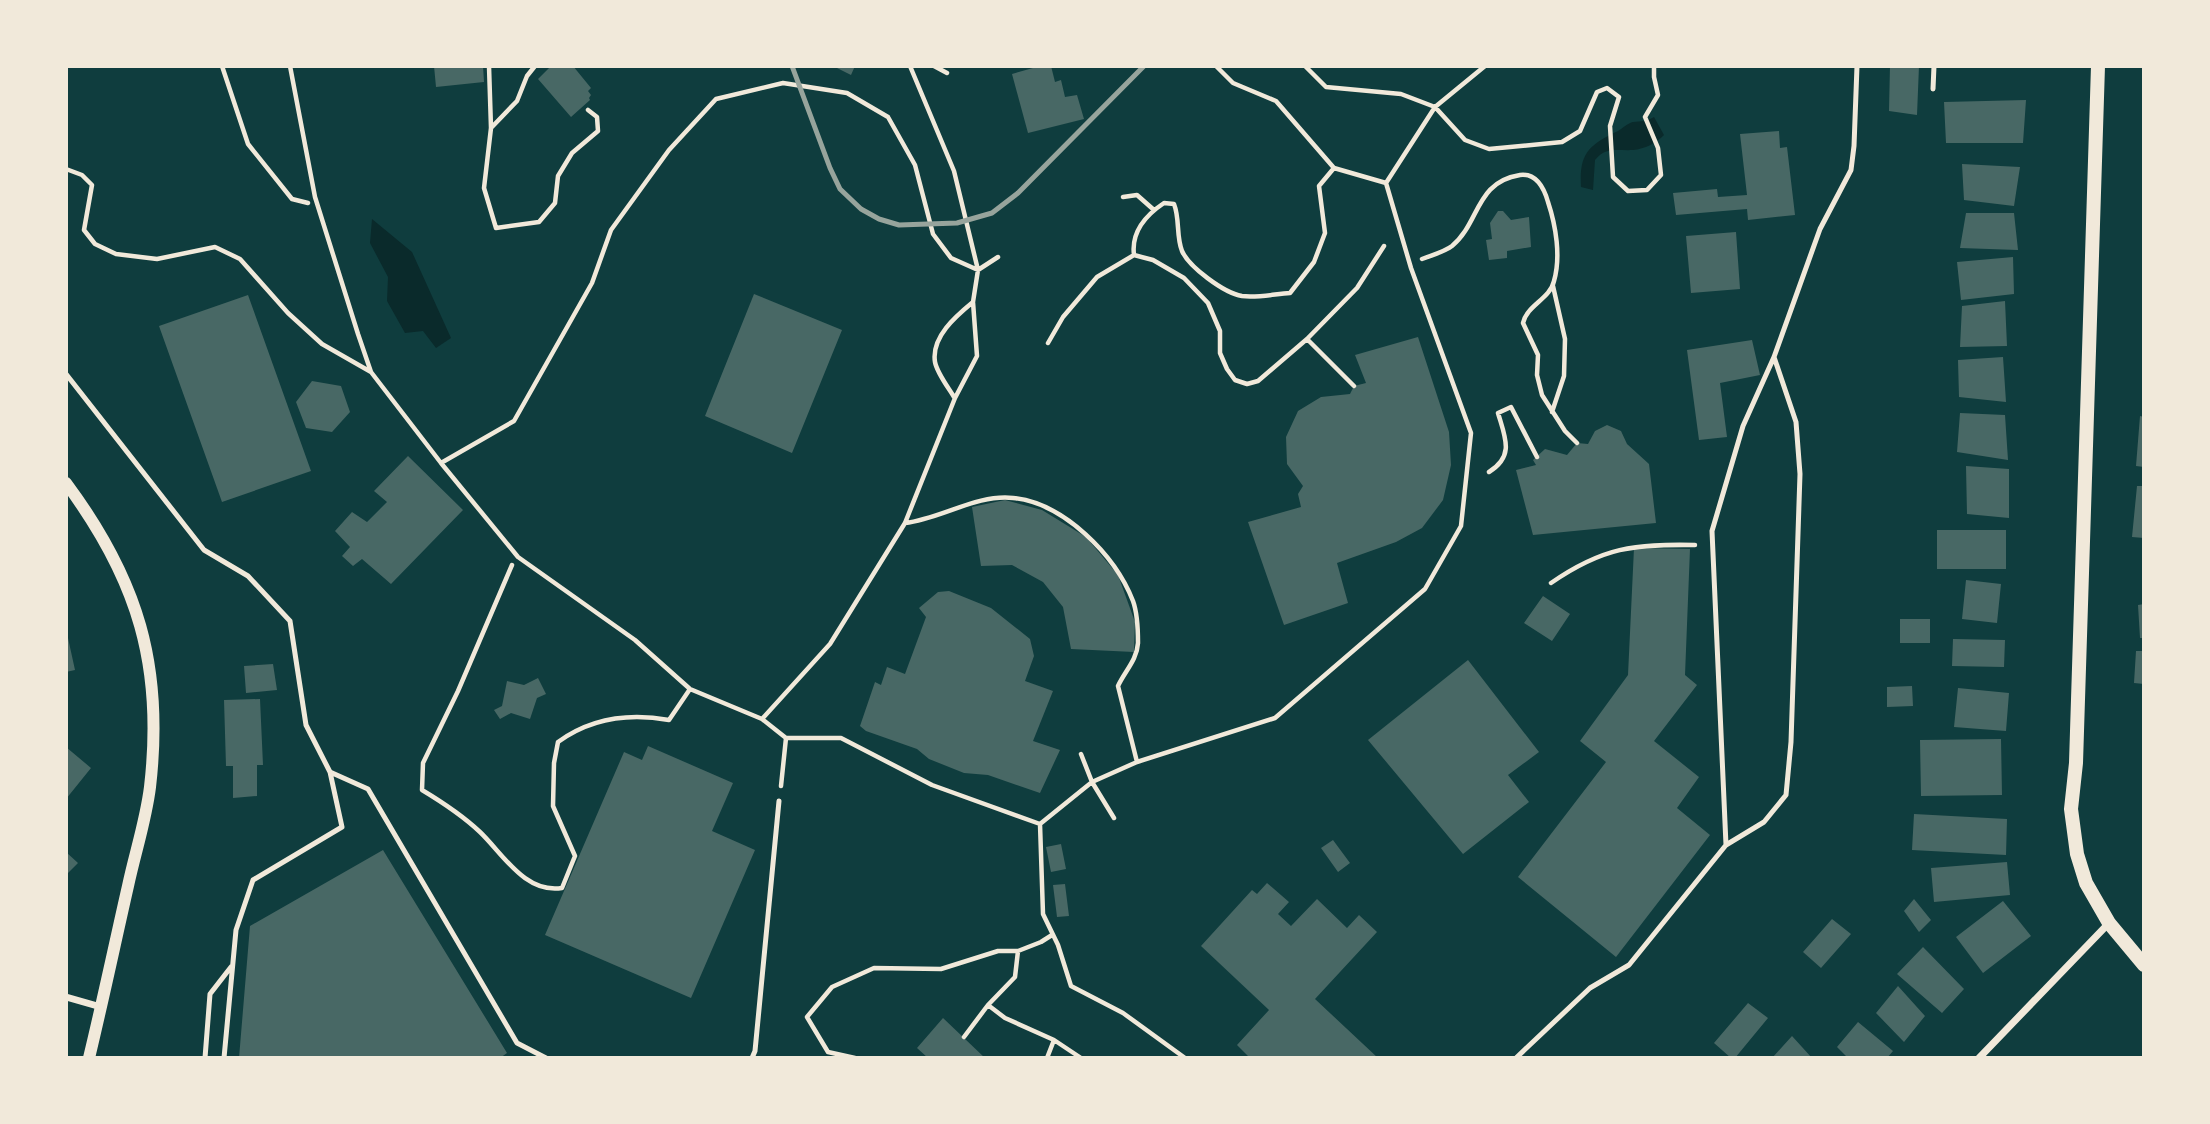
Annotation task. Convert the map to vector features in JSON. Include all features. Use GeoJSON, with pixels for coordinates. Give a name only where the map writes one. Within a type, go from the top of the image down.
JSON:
{"type":"FeatureCollection","features":[{"type":"Feature","properties":{"kind":"main road"},"geometry":{"type":"LineString","coordinates":[[2098,66],[2076,763],[2071,809],[2077,854],[2087,883],[2109,923],[2144,965]]}},
{"type":"Feature","properties":{"kind":"street"},"geometry":{"type":"LineString","coordinates":[[66,483],[94,520],[122,572],[142,628],[153,687],[155,731],[149,790],[89,1058]]}},
{"type":"Feature","properties":{"kind":"street"},"geometry":{"type":"LineString","coordinates":[[1979,1058],[2109,923]]}},
{"type":"Feature","properties":{"kind":"street"},"geometry":{"type":"LineString","coordinates":[[66,997],[101,1007]]}},
{"type":"Feature","properties":{"kind":"lane"},"geometry":{"type":"LineString","coordinates":[[1726,845],[1712,531],[1743,426],[1774,357],[1820,229],[1851,170],[1857,66]]}},
{"type":"Feature","properties":{"kind":"lane"},"geometry":{"type":"LineString","coordinates":[[1933,89],[1934,66]]}},
{"type":"Feature","properties":{"kind":"lane"},"geometry":{"type":"LineString","coordinates":[[1516,1058],[1590,988],[1629,965],[1726,845],[1764,822],[1786,795],[1794,683],[1800,474],[1796,422],[1774,357]]}},
{"type":"Feature","properties":{"kind":"lane"},"geometry":{"type":"LineString","coordinates":[[66,374],[204,550],[248,576],[290,621],[306,725],[330,772],[342,827],[253,880],[236,930],[224,1058]]}},
{"type":"Feature","properties":{"kind":"lane"},"geometry":{"type":"LineString","coordinates":[[330,772],[368,789],[517,1043],[546,1058]]}},
{"type":"Feature","properties":{"kind":"lane"},"geometry":{"type":"LineString","coordinates":[[752,1058],[755,1051],[779,801]]}},
{"type":"Feature","properties":{"kind":"lane"},"geometry":{"type":"LineString","coordinates":[[205,1058],[211,995],[233,964]]}},
{"type":"Feature","properties":{"kind":"path"},"geometry":{"type":"LineString","coordinates":[[222,66],[248,144],[292,199],[308,203]]}},
{"type":"Feature","properties":{"kind":"path"},"geometry":{"type":"LineString","coordinates":[[290,66],[315,197],[372,372],[441,463],[518,557],[635,640],[690,689],[762,719],[786,738],[841,738],[932,785],[1040,824]]}},
{"type":"Feature","properties":{"kind":"path"},"geometry":{"type":"LineString","coordinates":[[489,66],[491,128],[484,188],[496,228],[539,222],[555,203],[558,176],[572,153],[598,131],[597,117],[588,110]]}},
{"type":"Feature","properties":{"kind":"path"},"geometry":{"type":"LineString","coordinates":[[491,128],[517,101],[527,76],[536,66]]}},
{"type":"Feature","properties":{"kind":"path"},"geometry":{"type":"LineString","coordinates":[[762,719],[830,643],[905,523],[955,398],[978,356],[973,302],[978,270],[954,171],[911,66]]}},
{"type":"Feature","properties":{"kind":"path"},"geometry":{"type":"LineString","coordinates":[[934,66],[947,73]]}},
{"type":"Feature","properties":{"kind":"path"},"geometry":{"type":"LineString","coordinates":[[1216,66],[1233,83],[1276,102],[1334,169],[1386,183]]}},
{"type":"Feature","properties":{"kind":"path"},"geometry":{"type":"LineString","coordinates":[[1305,66],[1326,87],[1401,94],[1435,107],[1465,141],[1489,149],[1562,142],[1580,131],[1597,92],[1607,88],[1619,97],[1610,126],[1613,177],[1628,191],[1647,190],[1661,175],[1658,148],[1645,117],[1658,95],[1654,66]]}},
{"type":"Feature","properties":{"kind":"path"},"geometry":{"type":"LineString","coordinates":[[1040,824],[1092,782],[1137,762],[1275,718],[1425,589],[1461,526],[1471,433],[1411,268],[1386,183],[1435,107],[1485,66]]}},
{"type":"Feature","properties":{"kind":"path"},"geometry":{"type":"LineString","coordinates":[[441,463],[514,421],[592,283],[611,230],[669,150],[716,99],[782,83],[847,93],[888,117],[915,165],[933,234],[951,258],[978,270]]}},
{"type":"Feature","properties":{"kind":"path"},"geometry":{"type":"LineString","coordinates":[[66,169],[82,175],[93,185],[85,230],[95,244],[116,254],[158,259],[215,247],[240,258],[288,313],[322,344],[372,372]]}},
{"type":"Feature","properties":{"kind":"path"},"geometry":{"type":"LineString","coordinates":[[1134,255],[1132,241],[1138,229],[1154,210],[1164,203],[1174,204],[1183,254],[1201,273],[1225,290],[1239,296],[1290,293],[1314,262],[1325,233],[1319,186],[1334,169]]}},
{"type":"Feature","properties":{"kind":"path"},"geometry":{"type":"LineString","coordinates":[[1422,259],[1451,246],[1463,233],[1486,193],[1501,180],[1523,175],[1534,177],[1545,190],[1551,211],[1557,247],[1553,285],[1565,339],[1564,376],[1552,412]]}},
{"type":"Feature","properties":{"kind":"path"},"geometry":{"type":"LineString","coordinates":[[1123,197],[1137,195],[1154,210]]}},
{"type":"Feature","properties":{"kind":"path"},"geometry":{"type":"LineString","coordinates":[[1048,343],[1063,317],[1097,277],[1134,255],[1153,260],[1184,278],[1208,303],[1220,331],[1220,353],[1235,380],[1247,384],[1258,381],[1307,339],[1357,288],[1384,246]]}},
{"type":"Feature","properties":{"kind":"path"},"geometry":{"type":"LineString","coordinates":[[978,270],[998,257]]}},
{"type":"Feature","properties":{"kind":"path"},"geometry":{"type":"LineString","coordinates":[[1553,285],[1544,297],[1525,313],[1523,323],[1538,355],[1537,375],[1542,395],[1577,443]]}},
{"type":"Feature","properties":{"kind":"path"},"geometry":{"type":"LineString","coordinates":[[955,398],[935,364],[936,343],[959,313],[973,302]]}},
{"type":"Feature","properties":{"kind":"path"},"geometry":{"type":"LineString","coordinates":[[1307,339],[1354,386]]}},
{"type":"Feature","properties":{"kind":"path"},"geometry":{"type":"LineString","coordinates":[[1489,472],[1500,465],[1507,445],[1499,413],[1511,407],[1537,457]]}},
{"type":"Feature","properties":{"kind":"path"},"geometry":{"type":"LineString","coordinates":[[905,523],[924,521],[995,497],[1015,498],[1046,506],[1077,526],[1111,562],[1134,602],[1138,644],[1135,659],[1118,686],[1137,762]]}},
{"type":"Feature","properties":{"kind":"path"},"geometry":{"type":"LineString","coordinates":[[1550,583],[1571,569],[1620,548],[1713,545]]}},
{"type":"Feature","properties":{"kind":"path"},"geometry":{"type":"LineString","coordinates":[[512,565],[458,691],[423,763],[421,779],[422,790],[446,804],[479,831],[524,878],[551,890],[562,888],[575,856],[553,806],[554,763],[558,743],[570,734],[593,725],[632,715],[669,720],[690,689]]}},
{"type":"Feature","properties":{"kind":"path"},"geometry":{"type":"LineString","coordinates":[[779,801],[786,738]]}},
{"type":"Feature","properties":{"kind":"path"},"geometry":{"type":"LineString","coordinates":[[1081,754],[1092,782],[1114,818]]}},
{"type":"Feature","properties":{"kind":"path"},"geometry":{"type":"LineString","coordinates":[[1040,824],[1043,914],[1058,945],[1071,986],[1123,1013],[1185,1058]]}},
{"type":"Feature","properties":{"kind":"path"},"geometry":{"type":"LineString","coordinates":[[855,1058],[828,1052],[807,1017],[832,986],[874,968],[941,969],[998,951],[1018,951],[1052,935]]}},
{"type":"Feature","properties":{"kind":"path"},"geometry":{"type":"LineString","coordinates":[[964,1037],[988,1005],[1015,977],[1018,951]]}},
{"type":"Feature","properties":{"kind":"path"},"geometry":{"type":"LineString","coordinates":[[988,1005],[1005,1018],[1054,1040],[1081,1058]]}},
{"type":"Feature","properties":{"kind":"path"},"geometry":{"type":"LineString","coordinates":[[1048,1058],[1054,1040]]}},
{"type":"Feature","properties":{"kind":"water"},"geometry":{"type":"Polygon","coordinates":[[[1654,117],[1664,135],[1642,148],[1603,153],[1595,160],[1593,190],[1581,187],[1584,158],[1593,146],[1629,123],[1654,117]]]}},
{"type":"Feature","properties":{"kind":"water"},"geometry":{"type":"Polygon","coordinates":[[[372,219],[412,252],[451,338],[436,348],[423,331],[405,333],[387,301],[388,277],[370,243],[372,219]]]}},
{"type":"Feature","properties":{"kind":"building"},"geometry":{"type":"Polygon","coordinates":[[[434,66],[483,66],[484,82],[436,87],[434,66]]]}},
{"type":"Feature","properties":{"kind":"building"},"geometry":{"type":"Polygon","coordinates":[[[551,66],[573,66],[591,88],[588,91],[590,100],[571,117],[538,79],[551,66]]]}},
{"type":"Feature","properties":{"kind":"building"},"geometry":{"type":"Polygon","coordinates":[[[833,66],[855,66],[851,75],[833,66]]]}},
{"type":"Feature","properties":{"kind":"building"},"geometry":{"type":"Polygon","coordinates":[[[1040,66],[1051,66],[1055,82],[1061,80],[1065,97],[1077,95],[1084,119],[1028,133],[1012,74],[1040,66]]]}},
{"type":"Feature","properties":{"kind":"building"},"geometry":{"type":"Polygon","coordinates":[[[1890,66],[1919,66],[1917,115],[1889,111],[1890,66]]]}},
{"type":"Feature","properties":{"kind":"building"},"geometry":{"type":"Polygon","coordinates":[[[2026,100],[2023,143],[1946,143],[1944,102],[2026,100]]]}},
{"type":"Feature","properties":{"kind":"building"},"geometry":{"type":"Polygon","coordinates":[[[1779,131],[1780,148],[1787,147],[1795,215],[1748,220],[1747,209],[1676,215],[1673,193],[1717,189],[1718,197],[1747,195],[1740,134],[1779,131]]]}},
{"type":"Feature","properties":{"kind":"building"},"geometry":{"type":"Polygon","coordinates":[[[1962,164],[2020,167],[2014,206],[1964,200],[1962,164]]]}},
{"type":"Feature","properties":{"kind":"building"},"geometry":{"type":"Polygon","coordinates":[[[1498,211],[1503,211],[1511,220],[1529,217],[1531,247],[1507,251],[1507,258],[1489,260],[1486,240],[1492,239],[1490,223],[1498,211]]]}},
{"type":"Feature","properties":{"kind":"building"},"geometry":{"type":"Polygon","coordinates":[[[1966,213],[2014,213],[2018,250],[1960,248],[1966,213]]]}},
{"type":"Feature","properties":{"kind":"building"},"geometry":{"type":"Polygon","coordinates":[[[1736,232],[1740,289],[1691,293],[1686,236],[1736,232]]]}},
{"type":"Feature","properties":{"kind":"building"},"geometry":{"type":"Polygon","coordinates":[[[2013,257],[2014,294],[1961,300],[1957,262],[2013,257]]]}},
{"type":"Feature","properties":{"kind":"building"},"geometry":{"type":"Polygon","coordinates":[[[754,294],[842,330],[792,453],[705,416],[754,294]]]}},
{"type":"Feature","properties":{"kind":"building"},"geometry":{"type":"Polygon","coordinates":[[[248,295],[311,471],[222,502],[159,326],[248,295]]]}},
{"type":"Feature","properties":{"kind":"building"},"geometry":{"type":"Polygon","coordinates":[[[2005,301],[2007,346],[1960,347],[1962,306],[2005,301]]]}},
{"type":"Feature","properties":{"kind":"building"},"geometry":{"type":"Polygon","coordinates":[[[1418,337],[1449,432],[1451,465],[1443,500],[1422,528],[1396,542],[1337,563],[1348,603],[1284,625],[1248,522],[1301,507],[1298,494],[1303,486],[1287,464],[1286,437],[1298,411],[1321,397],[1350,394],[1354,386],[1366,383],[1355,355],[1418,337]]]}},
{"type":"Feature","properties":{"kind":"building"},"geometry":{"type":"Polygon","coordinates":[[[1752,340],[1760,375],[1720,383],[1727,437],[1699,440],[1687,350],[1752,340]]]}},
{"type":"Feature","properties":{"kind":"building"},"geometry":{"type":"Polygon","coordinates":[[[2003,357],[2006,402],[1959,397],[1958,360],[2003,357]]]}},
{"type":"Feature","properties":{"kind":"building"},"geometry":{"type":"Polygon","coordinates":[[[312,381],[341,386],[350,412],[332,432],[306,428],[296,402],[312,381]]]}},
{"type":"Feature","properties":{"kind":"building"},"geometry":{"type":"Polygon","coordinates":[[[1960,413],[2005,415],[2008,460],[1957,452],[1960,413]]]}},
{"type":"Feature","properties":{"kind":"building"},"geometry":{"type":"Polygon","coordinates":[[[2140,416],[2144,417],[2144,467],[2136,466],[2140,416]]]}},
{"type":"Feature","properties":{"kind":"building"},"geometry":{"type":"Polygon","coordinates":[[[1607,425],[1621,431],[1627,444],[1649,464],[1656,523],[1533,535],[1516,470],[1536,465],[1533,460],[1545,449],[1567,455],[1577,443],[1588,444],[1595,431],[1607,425]]]}},
{"type":"Feature","properties":{"kind":"building"},"geometry":{"type":"Polygon","coordinates":[[[408,456],[463,510],[391,584],[362,559],[353,566],[342,556],[350,547],[335,531],[352,512],[367,522],[387,502],[374,491],[408,456]]]}},
{"type":"Feature","properties":{"kind":"building"},"geometry":{"type":"Polygon","coordinates":[[[1966,466],[2009,469],[2009,518],[1967,514],[1966,466]]]}},
{"type":"Feature","properties":{"kind":"building"},"geometry":{"type":"Polygon","coordinates":[[[2137,486],[2144,486],[2144,538],[2132,537],[2137,486]]]}},
{"type":"Feature","properties":{"kind":"building"},"geometry":{"type":"Polygon","coordinates":[[[1005,500],[1042,510],[1086,537],[1118,575],[1135,622],[1134,652],[1071,649],[1063,607],[1043,582],[1012,565],[981,566],[972,507],[1005,500]]]}},
{"type":"Feature","properties":{"kind":"building"},"geometry":{"type":"Polygon","coordinates":[[[1937,530],[2006,530],[2006,569],[1937,569],[1937,530]]]}},
{"type":"Feature","properties":{"kind":"building"},"geometry":{"type":"Polygon","coordinates":[[[1634,548],[1690,549],[1685,675],[1697,685],[1654,741],[1699,777],[1677,808],[1710,835],[1616,957],[1518,877],[1606,762],[1580,741],[1628,675],[1634,548]]]}},
{"type":"Feature","properties":{"kind":"building"},"geometry":{"type":"Polygon","coordinates":[[[1966,580],[2001,584],[1997,623],[1962,619],[1966,580]]]}},
{"type":"Feature","properties":{"kind":"building"},"geometry":{"type":"Polygon","coordinates":[[[949,591],[991,608],[1030,639],[1034,656],[1025,681],[1053,691],[1033,741],[1060,750],[1040,793],[988,775],[964,773],[929,759],[917,749],[866,731],[860,726],[875,682],[881,685],[887,667],[905,674],[926,617],[919,608],[938,592],[949,591]]]}},
{"type":"Feature","properties":{"kind":"building"},"geometry":{"type":"Polygon","coordinates":[[[1543,596],[1570,614],[1552,641],[1524,623],[1543,596]]]}},
{"type":"Feature","properties":{"kind":"building"},"geometry":{"type":"Polygon","coordinates":[[[2144,604],[2144,638],[2140,638],[2138,605],[2144,604]]]}},
{"type":"Feature","properties":{"kind":"building"},"geometry":{"type":"Polygon","coordinates":[[[1900,619],[1930,619],[1930,643],[1900,643],[1900,619]]]}},
{"type":"Feature","properties":{"kind":"building"},"geometry":{"type":"Polygon","coordinates":[[[68,638],[75,670],[66,672],[66,639],[68,638]]]}},
{"type":"Feature","properties":{"kind":"building"},"geometry":{"type":"Polygon","coordinates":[[[1953,639],[2005,640],[2004,667],[1952,666],[1953,639]]]}},
{"type":"Feature","properties":{"kind":"building"},"geometry":{"type":"Polygon","coordinates":[[[2136,651],[2144,651],[2144,684],[2134,683],[2136,651]]]}},
{"type":"Feature","properties":{"kind":"building"},"geometry":{"type":"Polygon","coordinates":[[[1468,660],[1539,752],[1508,775],[1529,802],[1463,854],[1368,740],[1468,660]]]}},
{"type":"Feature","properties":{"kind":"building"},"geometry":{"type":"Polygon","coordinates":[[[273,664],[277,690],[246,693],[244,666],[273,664]]]}},
{"type":"Feature","properties":{"kind":"building"},"geometry":{"type":"Polygon","coordinates":[[[538,678],[546,694],[537,698],[530,719],[511,713],[500,719],[494,710],[502,706],[507,681],[524,685],[538,678]]]}},
{"type":"Feature","properties":{"kind":"building"},"geometry":{"type":"Polygon","coordinates":[[[1912,686],[1913,706],[1887,707],[1887,687],[1912,686]]]}},
{"type":"Feature","properties":{"kind":"building"},"geometry":{"type":"Polygon","coordinates":[[[1958,688],[2009,693],[2006,731],[1954,727],[1958,688]]]}},
{"type":"Feature","properties":{"kind":"building"},"geometry":{"type":"Polygon","coordinates":[[[260,699],[263,765],[257,765],[257,796],[233,798],[233,766],[226,766],[224,700],[260,699]]]}},
{"type":"Feature","properties":{"kind":"building"},"geometry":{"type":"Polygon","coordinates":[[[2001,739],[2002,795],[1921,796],[1920,740],[2001,739]]]}},
{"type":"Feature","properties":{"kind":"building"},"geometry":{"type":"Polygon","coordinates":[[[648,746],[733,783],[712,831],[755,850],[691,998],[545,935],[624,752],[642,760],[648,746]]]}},
{"type":"Feature","properties":{"kind":"building"},"geometry":{"type":"Polygon","coordinates":[[[66,747],[91,768],[66,799],[66,747]]]}},
{"type":"Feature","properties":{"kind":"building"},"geometry":{"type":"Polygon","coordinates":[[[1914,814],[2007,819],[2006,855],[1912,850],[1914,814]]]}},
{"type":"Feature","properties":{"kind":"building"},"geometry":{"type":"Polygon","coordinates":[[[1333,840],[1350,863],[1338,872],[1321,848],[1333,840]]]}},
{"type":"Feature","properties":{"kind":"building"},"geometry":{"type":"Polygon","coordinates":[[[1061,844],[1066,869],[1051,872],[1046,847],[1061,844]]]}},
{"type":"Feature","properties":{"kind":"building"},"geometry":{"type":"Polygon","coordinates":[[[383,850],[507,1053],[500,1058],[239,1058],[250,926],[383,850]]]}},
{"type":"Feature","properties":{"kind":"building"},"geometry":{"type":"Polygon","coordinates":[[[66,852],[78,863],[66,875],[66,852]]]}},
{"type":"Feature","properties":{"kind":"building"},"geometry":{"type":"Polygon","coordinates":[[[2007,862],[2010,895],[1934,902],[1931,868],[2007,862]]]}},
{"type":"Feature","properties":{"kind":"building"},"geometry":{"type":"Polygon","coordinates":[[[1267,883],[1289,902],[1278,914],[1291,926],[1317,899],[1347,928],[1359,915],[1377,932],[1315,999],[1378,1058],[1250,1058],[1237,1045],[1269,1010],[1201,946],[1252,890],[1257,894],[1267,883]]]}},
{"type":"Feature","properties":{"kind":"building"},"geometry":{"type":"Polygon","coordinates":[[[1065,884],[1069,916],[1057,917],[1053,885],[1065,884]]]}},
{"type":"Feature","properties":{"kind":"building"},"geometry":{"type":"Polygon","coordinates":[[[1914,899],[1931,920],[1919,932],[1904,911],[1914,899]]]}},
{"type":"Feature","properties":{"kind":"building"},"geometry":{"type":"Polygon","coordinates":[[[2003,901],[2031,936],[1983,973],[1956,937],[2003,901]]]}},
{"type":"Feature","properties":{"kind":"building"},"geometry":{"type":"Polygon","coordinates":[[[1832,919],[1851,934],[1821,968],[1803,952],[1832,919]]]}},
{"type":"Feature","properties":{"kind":"building"},"geometry":{"type":"Polygon","coordinates":[[[1923,947],[1964,989],[1942,1013],[1897,974],[1923,947]]]}},
{"type":"Feature","properties":{"kind":"building"},"geometry":{"type":"Polygon","coordinates":[[[1898,986],[1925,1016],[1904,1042],[1876,1013],[1898,986]]]}},
{"type":"Feature","properties":{"kind":"building"},"geometry":{"type":"Polygon","coordinates":[[[1748,1003],[1768,1018],[1735,1058],[1731,1058],[1714,1043],[1748,1003]]]}},
{"type":"Feature","properties":{"kind":"building"},"geometry":{"type":"Polygon","coordinates":[[[943,1018],[985,1058],[928,1058],[917,1048],[943,1018]]]}},
{"type":"Feature","properties":{"kind":"building"},"geometry":{"type":"Polygon","coordinates":[[[1858,1022],[1893,1051],[1887,1058],[1848,1058],[1837,1047],[1858,1022]]]}},
{"type":"Feature","properties":{"kind":"building"},"geometry":{"type":"Polygon","coordinates":[[[1792,1036],[1812,1058],[1772,1058],[1792,1036]]]}},
{"type":"Feature","properties":{"kind":"railway"},"geometry":{"type":"LineString","coordinates":[[792,66],[840,189],[861,209],[879,219],[899,225],[957,223],[992,213],[1018,193],[1144,66]]}}]}
